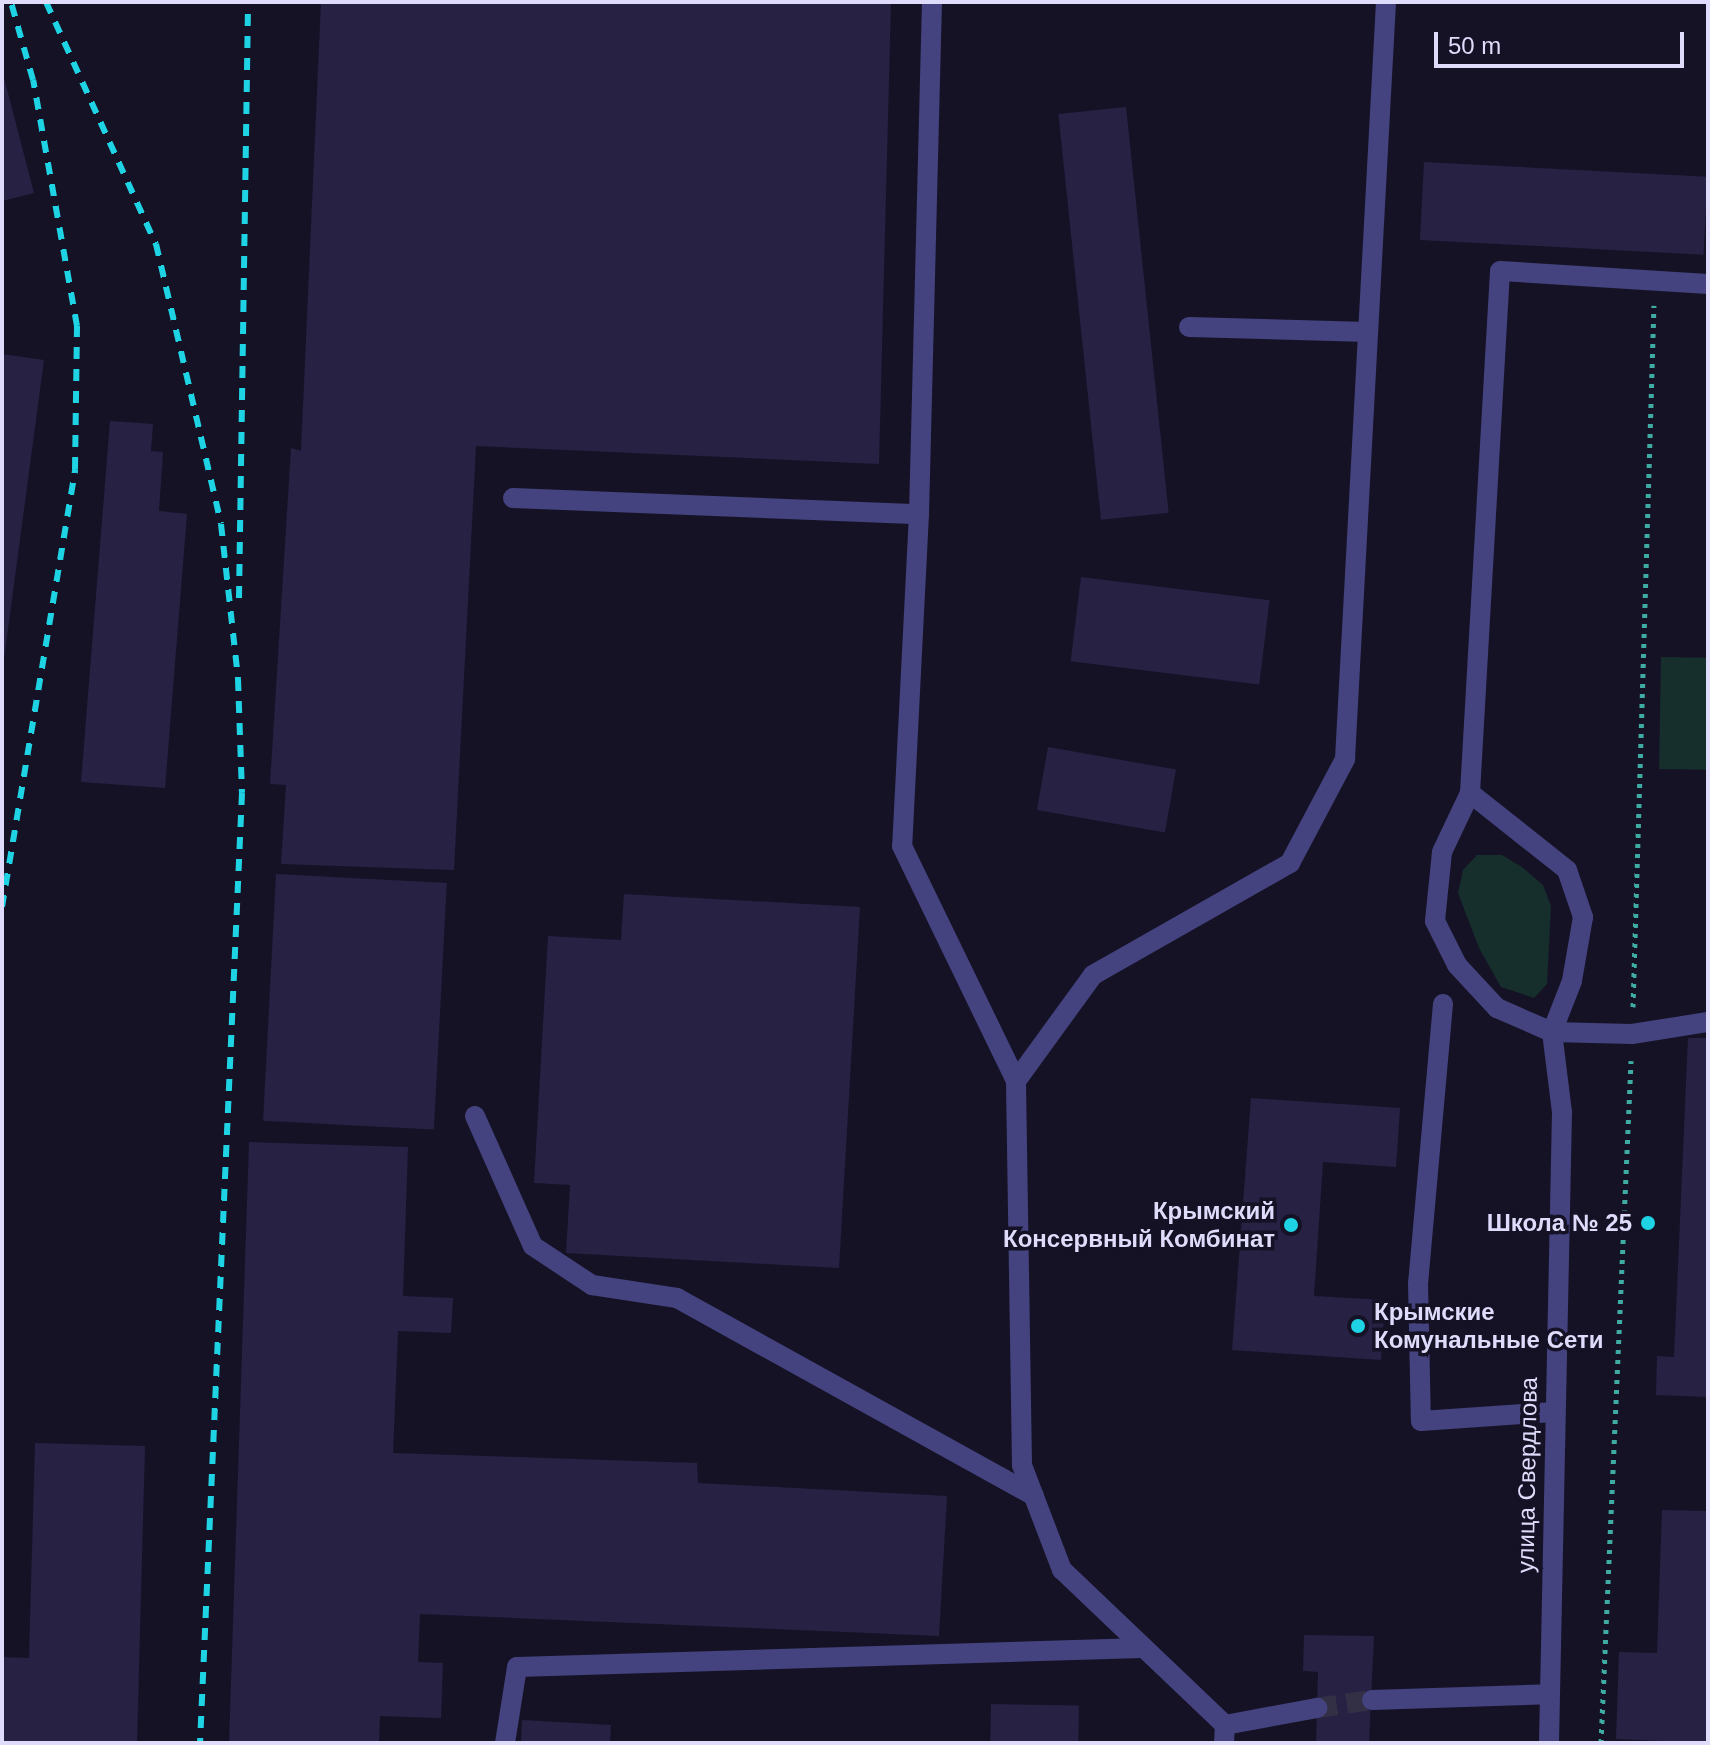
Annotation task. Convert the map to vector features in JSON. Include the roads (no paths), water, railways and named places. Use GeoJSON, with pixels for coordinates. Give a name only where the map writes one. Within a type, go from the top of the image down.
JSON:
{"type":"FeatureCollection","features":[{"type":"Feature","properties":{"kind":"street"},"geometry":{"type":"LineString","coordinates":[[932,2],[919,514],[902,846],[1016,1081],[1022,1465],[1062,1570],[1225,1734],[1317,1708]]}},
{"type":"Feature","properties":{"kind":"street"},"geometry":{"type":"LineString","coordinates":[[1016,1081],[1093,975],[1290,863],[1345,759],[1386,2]]}},
{"type":"Feature","properties":{"kind":"street"},"geometry":{"type":"LineString","coordinates":[[1708,284],[1500,271],[1470,793],[1442,852],[1435,921],[1457,965],[1497,1008],[1552,1032],[1632,1034],[1708,1022]]}},
{"type":"Feature","properties":{"kind":"street"},"geometry":{"type":"LineString","coordinates":[[1189,327],[1368,332]]}},
{"type":"Feature","properties":{"kind":"street"},"geometry":{"type":"LineString","coordinates":[[513,498],[919,514]]}},
{"type":"Feature","properties":{"kind":"street"},"geometry":{"type":"LineString","coordinates":[[1470,793],[1567,870],[1583,917],[1572,981],[1552,1032]]}},
{"type":"Feature","properties":{"kind":"street"},"geometry":{"type":"LineString","coordinates":[[1443,1004],[1418,1283],[1421,1421],[1554,1412]]}},
{"type":"Feature","properties":{"kind":"street","name":"улица Свердлова"},"geometry":{"type":"LineString","coordinates":[[1549,1743],[1562,1112],[1552,1032]]}},
{"type":"Feature","properties":{"kind":"street"},"geometry":{"type":"LineString","coordinates":[[475,1116],[533,1246],[592,1285],[677,1298],[1034,1496]]}},
{"type":"Feature","properties":{"kind":"street"},"geometry":{"type":"LineString","coordinates":[[505,1743],[517,1667],[1142,1648]]}},
{"type":"Feature","properties":{"kind":"street"},"geometry":{"type":"LineString","coordinates":[[1372,1700],[1549,1694]]}},
{"type":"Feature","properties":{"kind":"tunnel"},"geometry":{"type":"LineString","coordinates":[[1317,1708],[1372,1700]]}},
{"type":"Feature","properties":{"kind":"railway"},"geometry":{"type":"LineString","coordinates":[[2,907],[75,469],[77,326],[33,80],[11,2]]}},
{"type":"Feature","properties":{"kind":"railway"},"geometry":{"type":"LineString","coordinates":[[46,2],[156,244],[221,524],[238,679],[242,793],[200,1743]]}},
{"type":"Feature","properties":{"kind":"railway"},"geometry":{"type":"LineString","coordinates":[[239,598],[248,2]]}},
{"type":"Feature","properties":{"kind":"place","name":"Школа № 25"},"geometry":{"type":"Point","coordinates":[1648,1223]}},
{"type":"Feature","properties":{"kind":"place","name":"Крымский Консервный Комбинат"},"geometry":{"type":"Point","coordinates":[1291,1225]}},
{"type":"Feature","properties":{"kind":"place","name":"Крымские Комунальные Сети"},"geometry":{"type":"Point","coordinates":[1358,1326]}}]}
